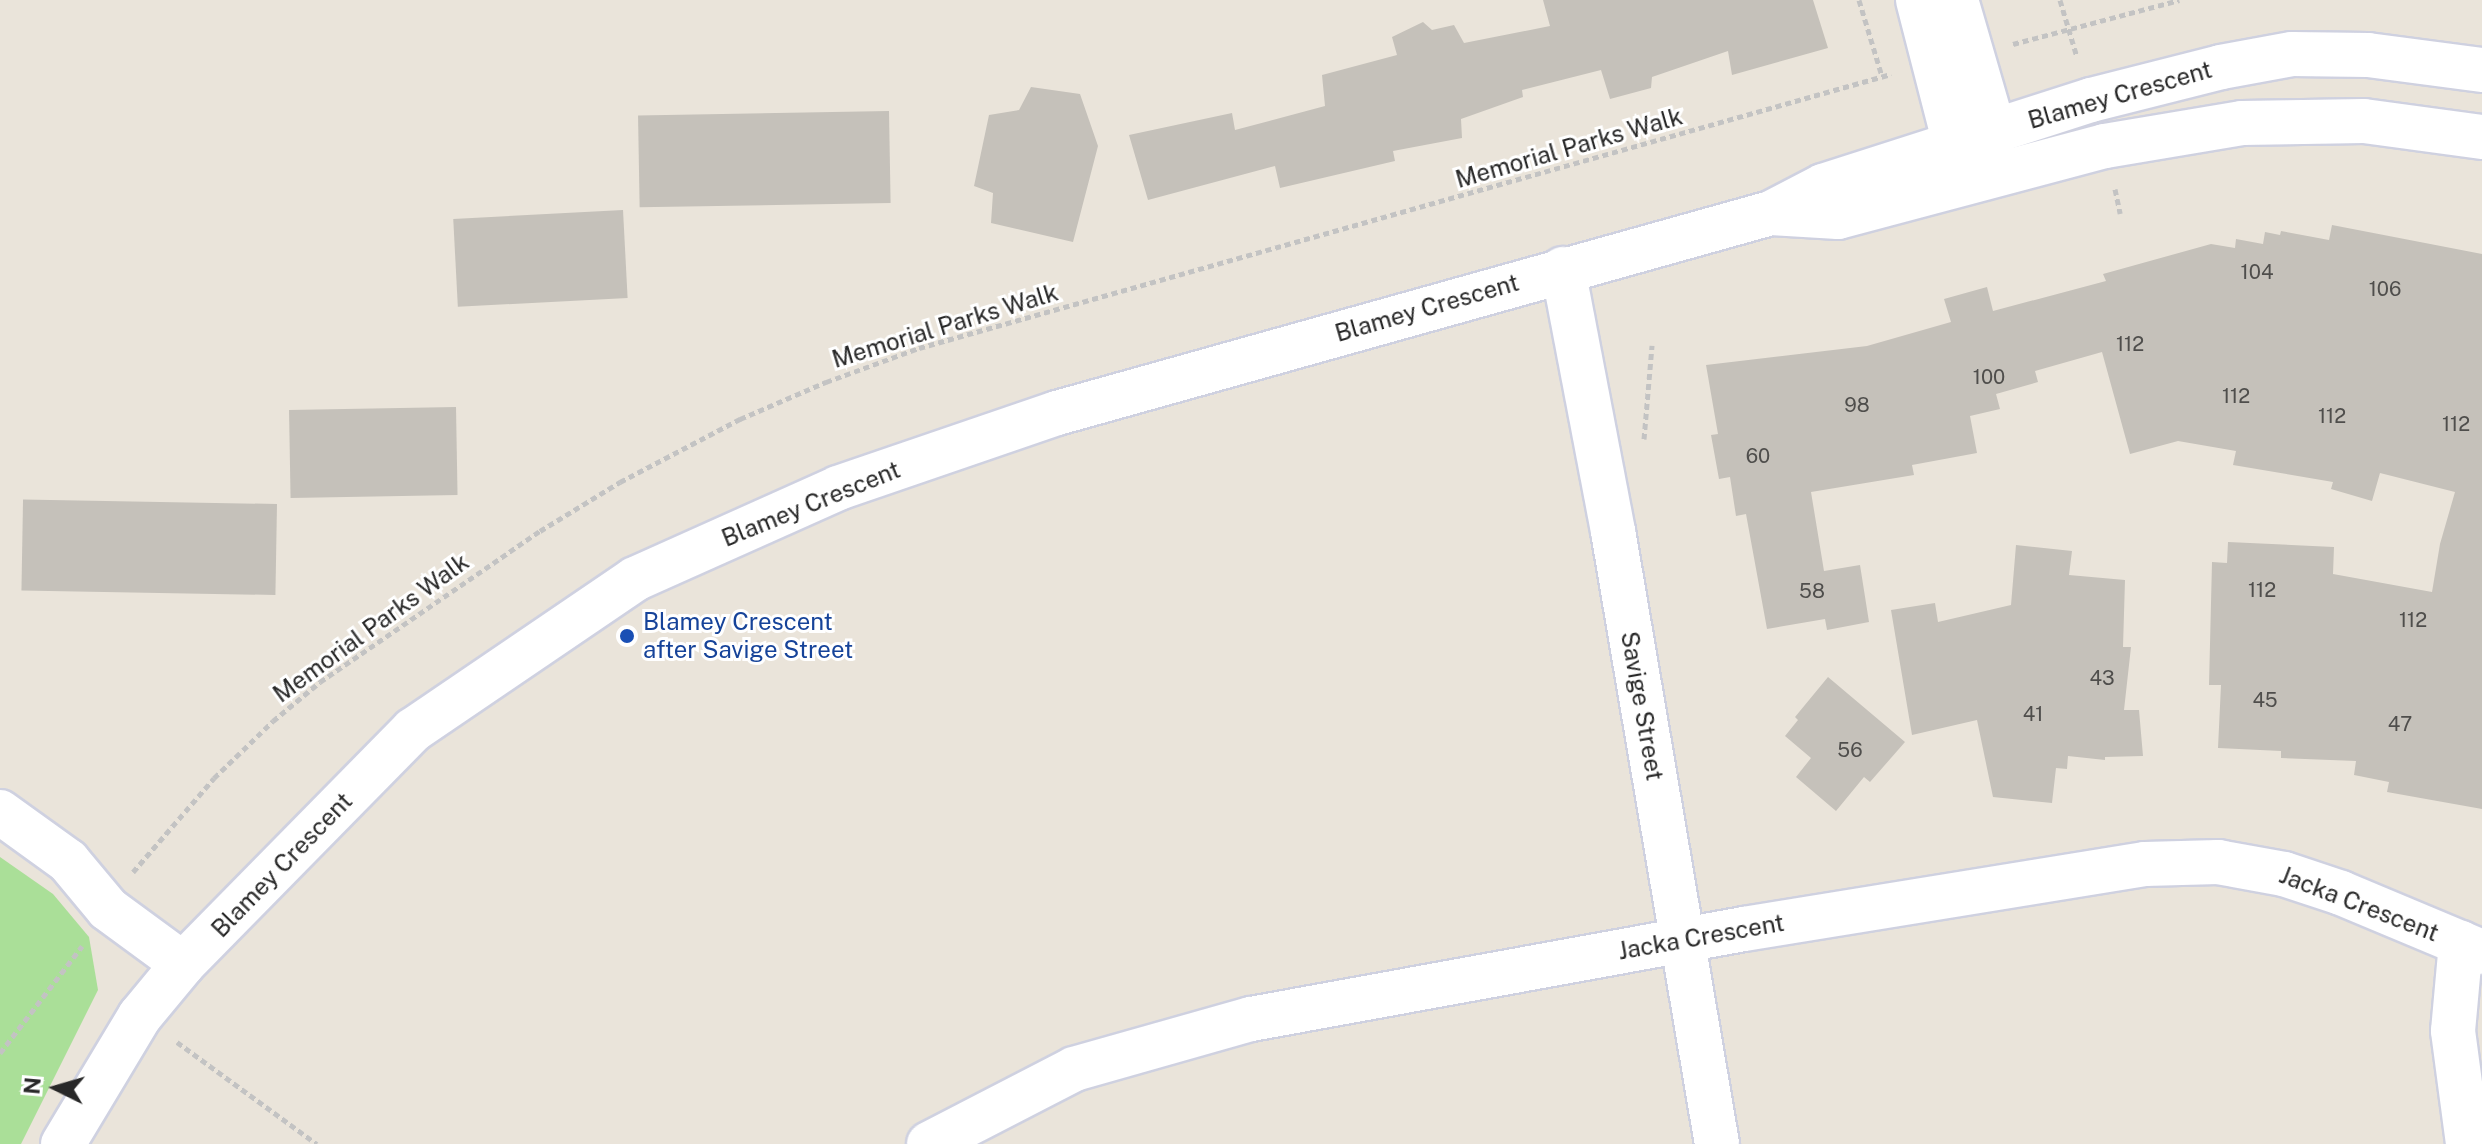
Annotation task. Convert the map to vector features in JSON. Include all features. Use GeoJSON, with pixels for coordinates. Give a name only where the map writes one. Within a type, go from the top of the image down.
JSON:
{"type":"FeatureCollection","features":[{"type":"Feature","properties":{"kind":"street"},"geometry":{"type":"LineString","coordinates":[[1918,0],[1987,177]]}},
{"type":"Feature","properties":{"kind":"street"},"geometry":{"type":"LineString","coordinates":[[1956,0],[1974,138]]}},
{"type":"Feature","properties":{"kind":"street","name":"Blamey Crescent"},"geometry":{"type":"LineString","coordinates":[[63,1144],[140,1016],[183,964],[413,730],[635,579],[838,488],[1057,413],[1771,213],[1823,186],[2091,100],[2273,57],[2368,55],[2481,72]]}},
{"type":"Feature","properties":{"kind":"street"},"geometry":{"type":"LineString","coordinates":[[2273,57],[2279,120]]}},
{"type":"Feature","properties":{"kind":"street","name":"Blamey Crescent"},"geometry":{"type":"LineString","coordinates":[[1771,213],[1838,217],[2147,137],[2279,120],[2374,122],[2482,137]]}},
{"type":"Feature","properties":{"kind":"street","name":"Savige Street"},"geometry":{"type":"LineString","coordinates":[[1563,269],[1613,531],[1717,1144]]}},
{"type":"Feature","properties":{"kind":"street"},"geometry":{"type":"LineString","coordinates":[[0,812],[68,861],[108,909],[183,964]]}},
{"type":"Feature","properties":{"kind":"street","name":"Jacka Crescent"},"geometry":{"type":"LineString","coordinates":[[929,1144],[1074,1069],[1251,1019],[1682,940],[2171,861],[2233,864],[2301,879],[2472,948]]}},
{"type":"Feature","properties":{"kind":"street"},"geometry":{"type":"LineString","coordinates":[[2468,1144],[2453,1031],[2472,948]]}},
{"type":"Feature","properties":{"kind":"path"},"geometry":{"type":"LineString","coordinates":[[1859,0],[1882,76]]}},
{"type":"Feature","properties":{"kind":"path"},"geometry":{"type":"LineString","coordinates":[[2060,0],[2068,29]]}},
{"type":"Feature","properties":{"kind":"path"},"geometry":{"type":"LineString","coordinates":[[2003,47],[2179,0]]}},
{"type":"Feature","properties":{"kind":"path","name":"Memorial Parks Walk"},"geometry":{"type":"LineString","coordinates":[[130,877],[214,778],[273,721],[320,682],[550,525],[620,482],[740,419],[826,382],[919,348],[1898,72]]}},
{"type":"Feature","properties":{"kind":"path"},"geometry":{"type":"LineString","coordinates":[[0,1053],[89,937]]}},
{"type":"Feature","properties":{"kind":"path"},"geometry":{"type":"LineString","coordinates":[[140,1016],[317,1144]]}},
{"type":"Feature","properties":{"kind":"green space"},"geometry":{"type":"Polygon","coordinates":[[[0,857],[53,894],[89,937],[98,990],[21,1144],[0,1144],[0,857]]]}},
{"type":"Feature","properties":{"kind":"building"},"geometry":{"type":"Polygon","coordinates":[[[1543,0],[1813,0],[1828,48],[1732,75],[1728,51],[1652,77],[1651,88],[1610,99],[1601,70],[1522,90],[1523,97],[1461,119],[1462,138],[1393,151],[1395,161],[1280,188],[1275,166],[1148,200],[1129,135],[1232,113],[1235,130],[1325,106],[1322,75],[1397,55],[1392,37],[1423,22],[1432,30],[1454,25],[1464,43],[1550,26],[1543,0]]]}},
{"type":"Feature","properties":{"kind":"building"},"geometry":{"type":"Polygon","coordinates":[[[1031,87],[1080,94],[1098,146],[1073,242],[991,223],[993,193],[974,186],[989,115],[1019,110],[1031,87]]]}},
{"type":"Feature","properties":{"kind":"building"},"geometry":{"type":"Polygon","coordinates":[[[889,111],[891,203],[640,207],[638,115],[889,111]]]}},
{"type":"Feature","properties":{"kind":"building"},"geometry":{"type":"Polygon","coordinates":[[[623,210],[628,298],[458,307],[453,219],[623,210]]]}},
{"type":"Feature","properties":{"kind":"building"},"geometry":{"type":"Polygon","coordinates":[[[2332,225],[2482,254],[2482,809],[2387,792],[2389,782],[2354,775],[2356,761],[2281,758],[2281,751],[2218,748],[2221,685],[2209,685],[2212,562],[2227,563],[2228,542],[2334,547],[2333,574],[2432,592],[2440,544],[2455,492],[2380,473],[2372,501],[2331,489],[2333,482],[2233,465],[2236,451],[2178,441],[2130,454],[2102,352],[2035,371],[2038,382],[1996,394],[2000,409],[1970,416],[1977,453],[1912,465],[1914,475],[1811,492],[1824,571],[1860,565],[1869,622],[1827,630],[1825,619],[1767,629],[1746,514],[1736,516],[1730,477],[1719,479],[1711,435],[1718,434],[1706,365],[1867,346],[1951,322],[1944,299],[1987,287],[1993,311],[2106,281],[2103,274],[2211,244],[2235,248],[2236,239],[2263,244],[2265,232],[2280,235],[2281,231],[2329,240],[2332,225]]]}},
{"type":"Feature","properties":{"kind":"building"},"geometry":{"type":"Polygon","coordinates":[[[456,407],[458,495],[291,498],[289,410],[456,407]]]}},
{"type":"Feature","properties":{"kind":"building"},"geometry":{"type":"Polygon","coordinates":[[[23,500],[277,504],[275,595],[21,591],[23,500]]]}},
{"type":"Feature","properties":{"kind":"building"},"geometry":{"type":"Polygon","coordinates":[[[2016,545],[2072,551],[2069,575],[2125,580],[2123,647],[2131,647],[2124,710],[2139,710],[2143,756],[2105,757],[2105,760],[2068,756],[2067,769],[2056,768],[2052,803],[1993,797],[1977,720],[1912,735],[1891,610],[1935,603],[1938,622],[2011,605],[2016,545]]]}},
{"type":"Feature","properties":{"kind":"building"},"geometry":{"type":"Polygon","coordinates":[[[1828,677],[1905,742],[1870,782],[1864,777],[1836,811],[1796,777],[1811,758],[1785,736],[1798,720],[1795,717],[1828,677]]]}},
{"type":"Feature","properties":{"kind":"place","name":"Blamey Crescent after Savige Street"},"geometry":{"type":"Point","coordinates":[627,636]}}]}
